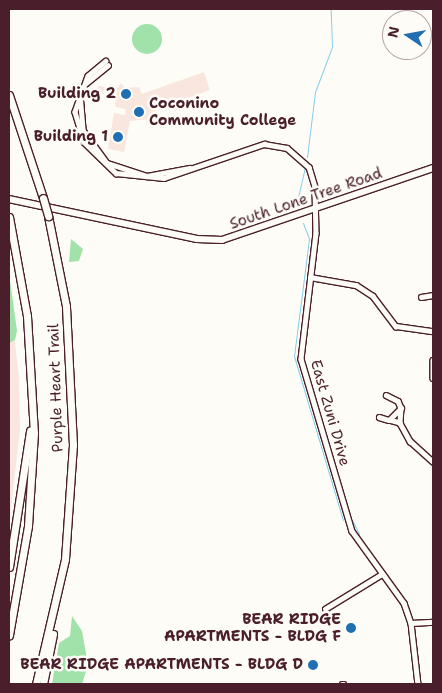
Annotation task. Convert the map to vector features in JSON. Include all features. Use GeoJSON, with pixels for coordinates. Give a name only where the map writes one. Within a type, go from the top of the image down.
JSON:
{"type":"FeatureCollection","features":[{"type":"Feature","properties":{"kind":"highway","name":"Purple Heart Trail"},"geometry":{"type":"LineString","coordinates":[[9,95],[48,216],[66,306],[74,418],[71,504],[57,604],[36,684]]}},
{"type":"Feature","properties":{"kind":"highway","name":"Purple Heart Trail"},"geometry":{"type":"LineString","coordinates":[[9,217],[27,316],[32,421],[28,526],[9,635]]}},
{"type":"Feature","properties":{"kind":"highway"},"geometry":{"type":"LineString","coordinates":[[9,563],[32,421]]}},
{"type":"Feature","properties":{"kind":"highway"},"geometry":{"type":"LineString","coordinates":[[43,684],[57,604]]}},
{"type":"Feature","properties":{"kind":"main road","name":"South Lone Tree Road"},"geometry":{"type":"LineString","coordinates":[[9,199],[210,241],[234,238],[316,211],[433,168]]}},
{"type":"Feature","properties":{"kind":"street","name":"East Zuni Drive"},"geometry":{"type":"LineString","coordinates":[[107,63],[86,82],[80,94],[75,112],[78,128],[92,152],[110,170],[146,180],[193,167],[254,146],[279,145],[295,152],[309,167],[316,211],[301,359],[352,532],[382,574],[411,623],[418,684]]}},
{"type":"Feature","properties":{"kind":"street"},"geometry":{"type":"LineString","coordinates":[[310,277],[356,285],[373,296],[396,326],[433,330]]}},
{"type":"Feature","properties":{"kind":"street"},"geometry":{"type":"LineString","coordinates":[[421,297],[433,295]]}},
{"type":"Feature","properties":{"kind":"street"},"geometry":{"type":"LineString","coordinates":[[433,360],[433,378]]}},
{"type":"Feature","properties":{"kind":"street"},"geometry":{"type":"LineString","coordinates":[[386,395],[398,401],[400,423],[410,441],[433,462]]}},
{"type":"Feature","properties":{"kind":"street"},"geometry":{"type":"LineString","coordinates":[[389,420],[400,408]]}},
{"type":"Feature","properties":{"kind":"street"},"geometry":{"type":"LineString","coordinates":[[378,416],[400,423]]}},
{"type":"Feature","properties":{"kind":"street"},"geometry":{"type":"LineString","coordinates":[[325,609],[382,574]]}},
{"type":"Feature","properties":{"kind":"street"},"geometry":{"type":"LineString","coordinates":[[411,623],[433,622]]}},
{"type":"Feature","properties":{"kind":"shaded area","name":"Coconino Community College"},"geometry":{"type":"Polygon","coordinates":[[[204,72],[210,90],[178,102],[176,111],[167,107],[148,114],[151,119],[130,121],[124,152],[108,149],[114,113],[125,115],[126,109],[115,107],[116,97],[97,93],[98,86],[118,88],[121,83],[125,88],[139,87],[142,94],[204,72]]]}},
{"type":"Feature","properties":{"kind":"shaded area"},"geometry":{"type":"Polygon","coordinates":[[[9,292],[19,377],[20,430],[9,525],[9,292]]]}},
{"type":"Feature","properties":{"kind":"green space"},"geometry":{"type":"Polygon","coordinates":[[[147,24],[158,28],[162,39],[158,50],[147,54],[136,50],[132,39],[136,28],[147,24]]]}},
{"type":"Feature","properties":{"kind":"green space"},"geometry":{"type":"Polygon","coordinates":[[[71,239],[83,249],[79,261],[69,262],[71,239]]]}},
{"type":"Feature","properties":{"kind":"green space"},"geometry":{"type":"Polygon","coordinates":[[[9,273],[17,331],[15,340],[9,343],[9,273]]]}},
{"type":"Feature","properties":{"kind":"green space"},"geometry":{"type":"Polygon","coordinates":[[[72,616],[82,631],[88,665],[82,684],[52,684],[59,643],[70,636],[72,616]]]}},
{"type":"Feature","properties":{"kind":"waterway"},"geometry":{"type":"LineString","coordinates":[[307,157],[315,92],[332,47],[331,9]]}},
{"type":"Feature","properties":{"kind":"waterway"},"geometry":{"type":"LineString","coordinates":[[296,206],[305,168]]}},
{"type":"Feature","properties":{"kind":"waterway"},"geometry":{"type":"LineString","coordinates":[[303,223],[309,239],[294,356],[343,520]]}},
{"type":"Feature","properties":{"kind":"waterway"},"geometry":{"type":"LineString","coordinates":[[352,520],[359,534]]}},
{"type":"Feature","properties":{"kind":"place","name":"Building 2"},"geometry":{"type":"Point","coordinates":[126,94]}},
{"type":"Feature","properties":{"kind":"place","name":"Coconino Community College"},"geometry":{"type":"Point","coordinates":[139,112]}},
{"type":"Feature","properties":{"kind":"place","name":"Building 1"},"geometry":{"type":"Point","coordinates":[118,137]}},
{"type":"Feature","properties":{"kind":"place","name":"BEAR RIDGE APARTMENTS - BLDG F"},"geometry":{"type":"Point","coordinates":[351,628]}},
{"type":"Feature","properties":{"kind":"place","name":"BEAR RIDGE APARTMENTS - BLDG D"},"geometry":{"type":"Point","coordinates":[313,665]}}]}
